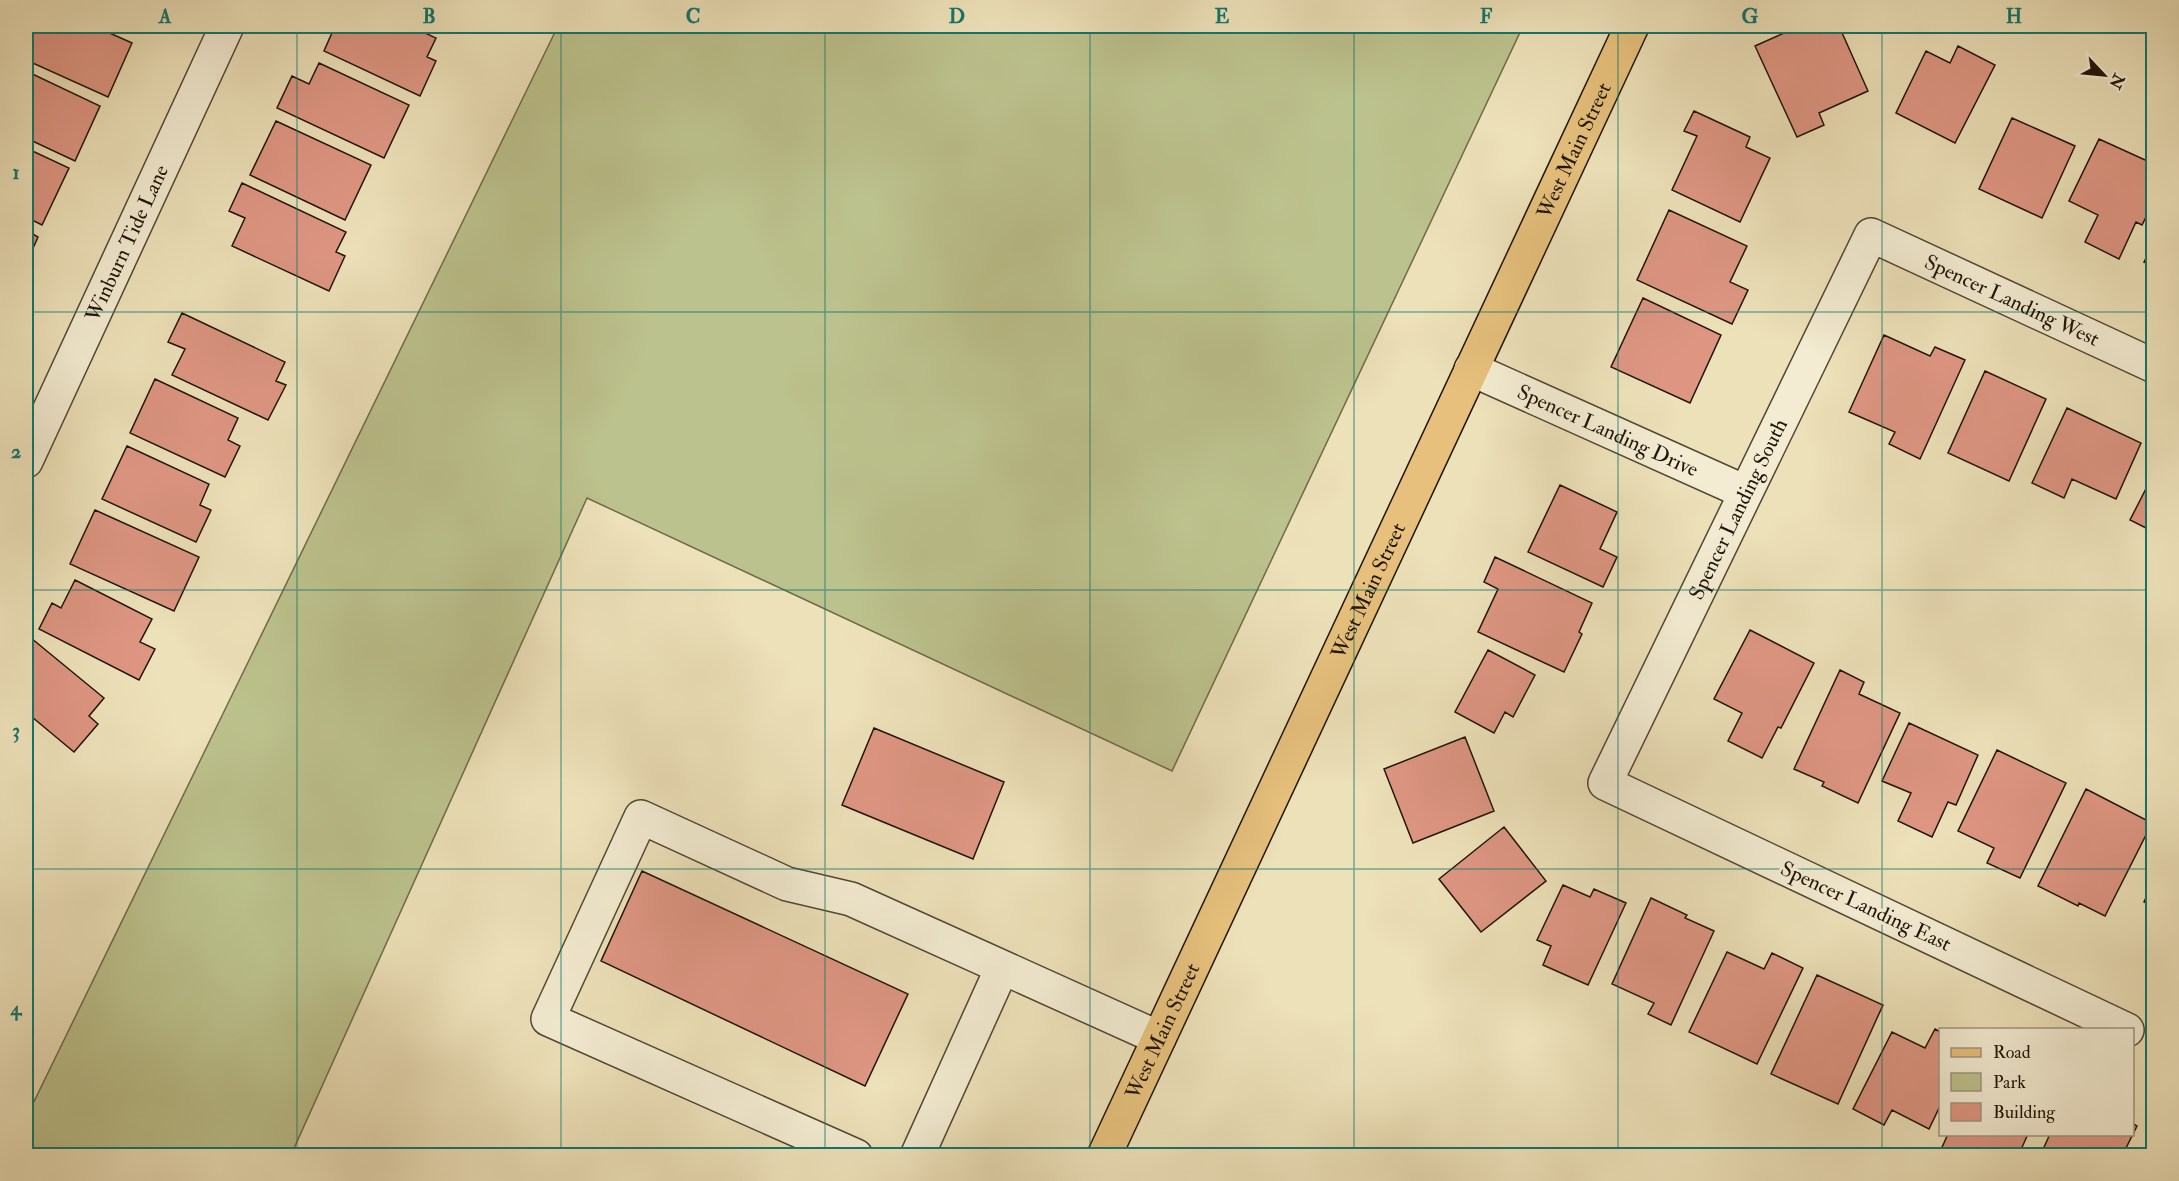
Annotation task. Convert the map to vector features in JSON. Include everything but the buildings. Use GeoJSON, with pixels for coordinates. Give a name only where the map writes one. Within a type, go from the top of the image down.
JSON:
{"type":"FeatureCollection","features":[{"type":"Feature","properties":{"kind":"main road","name":"West Main Street"},"geometry":{"type":"LineString","coordinates":[[1104,1155],[1632,26]]}},
{"type":"Feature","properties":{"kind":"street","name":"Winburn Tide Lane"},"geometry":{"type":"LineString","coordinates":[[26,461],[227,26]]}},
{"type":"Feature","properties":{"kind":"street","name":"Spencer Landing West"},"geometry":{"type":"LineString","coordinates":[[1871,235],[2154,366]]}},
{"type":"Feature","properties":{"kind":"street","name":"Spencer Landing South"},"geometry":{"type":"LineString","coordinates":[[1605,783],[1871,235]]}},
{"type":"Feature","properties":{"kind":"street","name":"Spencer Landing Drive"},"geometry":{"type":"LineString","coordinates":[[1471,369],[1745,492]]}},
{"type":"Feature","properties":{"kind":"street","name":"Spencer Landing East"},"geometry":{"type":"LineString","coordinates":[[1605,783],[2125,1028]]}},
{"type":"Feature","properties":{"kind":"street"},"geometry":{"type":"LineString","coordinates":[[856,1155],[548,1019],[641,818],[787,884],[851,899],[1159,1038]]}},
{"type":"Feature","properties":{"kind":"street"},"geometry":{"type":"LineString","coordinates":[[917,1155],[1002,968]]}},
{"type":"Feature","properties":{"kind":"street"},"geometry":{"type":"LineString","coordinates":[[2134,1032],[2154,1042]]}},
{"type":"Feature","properties":{"kind":"green space"},"geometry":{"type":"Polygon","coordinates":[[[558,26],[1523,26],[1172,771],[587,498],[291,1155],[26,1155],[26,1118],[558,26]]]}}]}
